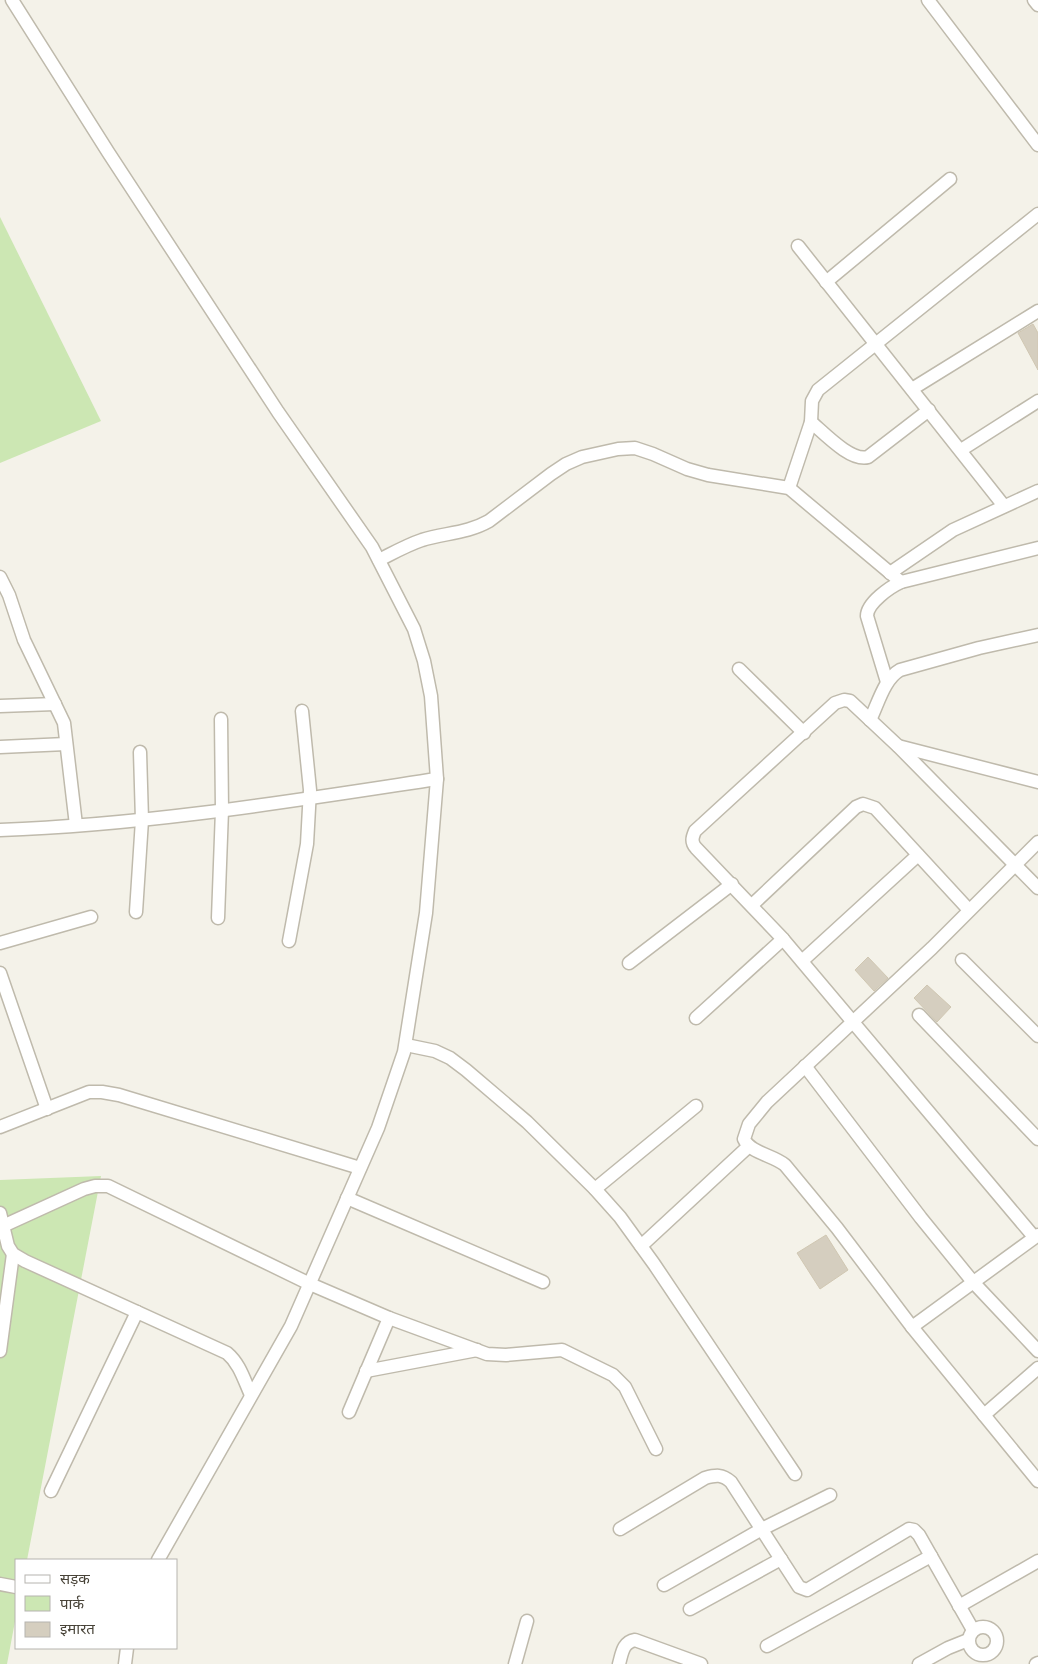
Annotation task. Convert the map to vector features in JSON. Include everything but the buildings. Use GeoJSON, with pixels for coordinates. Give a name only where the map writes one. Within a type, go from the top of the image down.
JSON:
{"type":"FeatureCollection","features":[{"type":"Feature","properties":{"kind":"street"},"geometry":{"type":"LineString","coordinates":[[12,0],[108,152],[278,412],[372,547],[414,629],[424,662],[431,696],[437,779],[426,912],[406,1045],[378,1128],[291,1326],[159,1559]]}},
{"type":"Feature","properties":{"kind":"street"},"geometry":{"type":"LineString","coordinates":[[928,0],[1038,145]]}},
{"type":"Feature","properties":{"kind":"street"},"geometry":{"type":"LineString","coordinates":[[1034,0],[1038,5]]}},
{"type":"Feature","properties":{"kind":"street"},"geometry":{"type":"LineString","coordinates":[[826,282],[950,179]]}},
{"type":"Feature","properties":{"kind":"street"},"geometry":{"type":"LineString","coordinates":[[789,488],[811,422],[812,401],[818,390],[1038,214]]}},
{"type":"Feature","properties":{"kind":"street"},"geometry":{"type":"LineString","coordinates":[[798,246],[1004,506]]}},
{"type":"Feature","properties":{"kind":"street"},"geometry":{"type":"LineString","coordinates":[[912,389],[1038,311]]}},
{"type":"Feature","properties":{"kind":"street"},"geometry":{"type":"LineString","coordinates":[[961,450],[1038,401]]}},
{"type":"Feature","properties":{"kind":"street"},"geometry":{"type":"LineString","coordinates":[[811,422],[850,454],[863,458],[868,457],[929,410]]}},
{"type":"Feature","properties":{"kind":"street"},"geometry":{"type":"LineString","coordinates":[[379,560],[424,539],[464,532],[478,527],[489,521],[566,464],[582,457],[618,449],[635,448],[687,469],[708,475],[789,488],[901,582]]}},
{"type":"Feature","properties":{"kind":"street"},"geometry":{"type":"LineString","coordinates":[[890,573],[953,530],[1038,491]]}},
{"type":"Feature","properties":{"kind":"street"},"geometry":{"type":"LineString","coordinates":[[887,682],[867,616],[867,612],[886,591],[901,582],[1038,548]]}},
{"type":"Feature","properties":{"kind":"street"},"geometry":{"type":"LineString","coordinates":[[0,577],[9,595],[24,640],[64,723],[76,825]]}},
{"type":"Feature","properties":{"kind":"street"},"geometry":{"type":"LineString","coordinates":[[870,720],[887,682],[894,673],[979,648],[1038,635]]}},
{"type":"Feature","properties":{"kind":"street"},"geometry":{"type":"LineString","coordinates":[[739,669],[804,733]]}},
{"type":"Feature","properties":{"kind":"street"},"geometry":{"type":"LineString","coordinates":[[912,1327],[1036,1236],[784,939],[696,848],[692,843],[692,837],[696,831],[835,703],[844,700],[855,703],[1038,888]]}},
{"type":"Feature","properties":{"kind":"street"},"geometry":{"type":"LineString","coordinates":[[0,706],[55,704]]}},
{"type":"Feature","properties":{"kind":"street"},"geometry":{"type":"LineString","coordinates":[[289,941],[307,844],[309,798],[302,711]]}},
{"type":"Feature","properties":{"kind":"street"},"geometry":{"type":"LineString","coordinates":[[218,918],[222,810],[221,720]]}},
{"type":"Feature","properties":{"kind":"street"},"geometry":{"type":"LineString","coordinates":[[0,747],[66,744]]}},
{"type":"Feature","properties":{"kind":"street"},"geometry":{"type":"LineString","coordinates":[[898,746],[1038,782]]}},
{"type":"Feature","properties":{"kind":"street"},"geometry":{"type":"LineString","coordinates":[[136,912],[142,820],[140,752]]}},
{"type":"Feature","properties":{"kind":"street"},"geometry":{"type":"LineString","coordinates":[[0,830],[142,820],[437,779]]}},
{"type":"Feature","properties":{"kind":"street"},"geometry":{"type":"LineString","coordinates":[[752,905],[856,807],[862,804],[874,808],[969,910]]}},
{"type":"Feature","properties":{"kind":"street"},"geometry":{"type":"LineString","coordinates":[[1038,842],[932,948],[767,1102],[749,1124],[744,1139],[749,1146],[785,1165],[837,1228],[912,1327],[1038,1480]]}},
{"type":"Feature","properties":{"kind":"street"},"geometry":{"type":"LineString","coordinates":[[802,961],[918,855]]}},
{"type":"Feature","properties":{"kind":"street"},"geometry":{"type":"LineString","coordinates":[[629,963],[732,884]]}},
{"type":"Feature","properties":{"kind":"street"},"geometry":{"type":"LineString","coordinates":[[0,943],[91,917]]}},
{"type":"Feature","properties":{"kind":"street"},"geometry":{"type":"LineString","coordinates":[[696,1018],[784,939]]}},
{"type":"Feature","properties":{"kind":"street"},"geometry":{"type":"LineString","coordinates":[[962,960],[1038,1036]]}},
{"type":"Feature","properties":{"kind":"street"},"geometry":{"type":"LineString","coordinates":[[0,973],[47,1109]]}},
{"type":"Feature","properties":{"kind":"street"},"geometry":{"type":"LineString","coordinates":[[919,1015],[1038,1139]]}},
{"type":"Feature","properties":{"kind":"street"},"geometry":{"type":"LineString","coordinates":[[406,1045],[436,1051],[450,1058],[527,1122],[595,1189],[620,1217],[641,1246],[795,1474]]}},
{"type":"Feature","properties":{"kind":"street"},"geometry":{"type":"LineString","coordinates":[[805,1066],[921,1218],[973,1282],[1038,1351]]}},
{"type":"Feature","properties":{"kind":"street"},"geometry":{"type":"LineString","coordinates":[[0,1127],[89,1092],[102,1092],[119,1095],[360,1168]]}},
{"type":"Feature","properties":{"kind":"street"},"geometry":{"type":"LineString","coordinates":[[595,1189],[696,1106]]}},
{"type":"Feature","properties":{"kind":"street"},"geometry":{"type":"LineString","coordinates":[[641,1246],[749,1146]]}},
{"type":"Feature","properties":{"kind":"street"},"geometry":{"type":"LineString","coordinates":[[251,1395],[240,1368],[227,1353],[25,1262],[13,1254],[8,1246],[2,1219],[84,1189],[95,1186],[108,1186],[310,1284],[389,1318],[487,1354],[506,1356],[562,1350],[613,1374],[625,1387],[656,1449]]}},
{"type":"Feature","properties":{"kind":"street"},"geometry":{"type":"LineString","coordinates":[[347,1198],[543,1282]]}},
{"type":"Feature","properties":{"kind":"street"},"geometry":{"type":"LineString","coordinates":[[0,1351],[13,1254]]}},
{"type":"Feature","properties":{"kind":"street"},"geometry":{"type":"LineString","coordinates":[[51,1491],[137,1312]]}},
{"type":"Feature","properties":{"kind":"street"},"geometry":{"type":"LineString","coordinates":[[349,1412],[389,1318]]}},
{"type":"Feature","properties":{"kind":"street"},"geometry":{"type":"LineString","coordinates":[[366,1371],[476,1350]]}},
{"type":"Feature","properties":{"kind":"street"},"geometry":{"type":"LineString","coordinates":[[984,1415],[1038,1368]]}},
{"type":"Feature","properties":{"kind":"street"},"geometry":{"type":"LineString","coordinates":[[620,1529],[705,1478],[715,1475],[724,1476],[731,1482],[799,1587],[807,1590],[909,1529],[914,1530],[919,1535],[959,1606],[971,1635],[971,1649],[974,1653],[988,1662],[997,1646],[997,1639],[991,1629],[979,1627],[971,1635],[919,1664]]}},
{"type":"Feature","properties":{"kind":"street"},"geometry":{"type":"LineString","coordinates":[[664,1585],[762,1529],[830,1495]]}},
{"type":"Feature","properties":{"kind":"street"},"geometry":{"type":"LineString","coordinates":[[767,1646],[931,1556]]}},
{"type":"Feature","properties":{"kind":"street"},"geometry":{"type":"LineString","coordinates":[[690,1609],[781,1559]]}},
{"type":"Feature","properties":{"kind":"street"},"geometry":{"type":"LineString","coordinates":[[959,1606],[1038,1561]]}},
{"type":"Feature","properties":{"kind":"street"},"geometry":{"type":"LineString","coordinates":[[0,1584],[15,1587]]}},
{"type":"Feature","properties":{"kind":"street"},"geometry":{"type":"LineString","coordinates":[[515,1664],[527,1621]]}},
{"type":"Feature","properties":{"kind":"street"},"geometry":{"type":"LineString","coordinates":[[619,1664],[627,1642],[635,1640],[701,1664]]}},
{"type":"Feature","properties":{"kind":"street"},"geometry":{"type":"LineString","coordinates":[[125,1664],[127,1649]]}},
{"type":"Feature","properties":{"kind":"green space"},"geometry":{"type":"Polygon","coordinates":[[[0,217],[101,421],[0,463],[0,217]]]}},
{"type":"Feature","properties":{"kind":"green space"},"geometry":{"type":"Polygon","coordinates":[[[101,1176],[27,1559],[15,1559],[15,1621],[7,1664],[0,1664],[0,1180],[101,1176]]]}}]}
